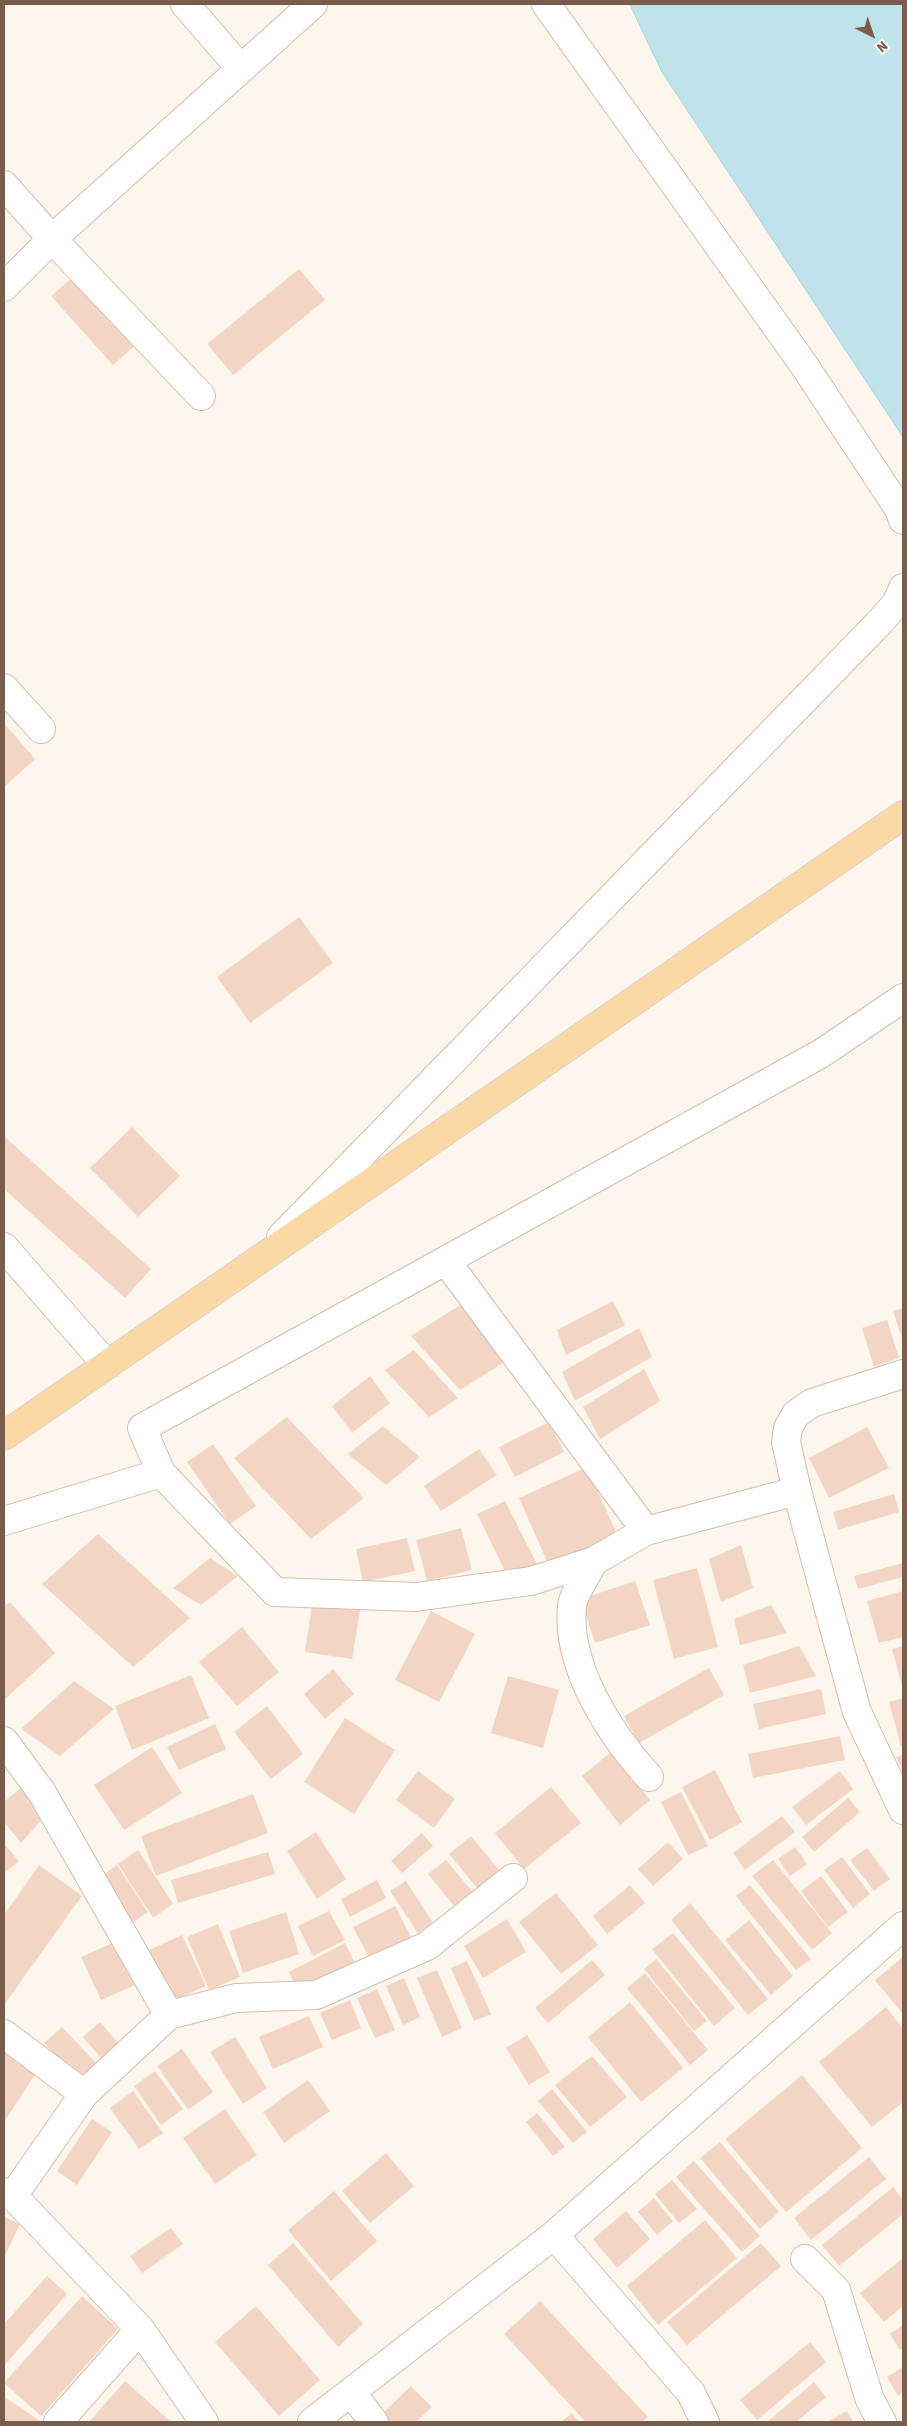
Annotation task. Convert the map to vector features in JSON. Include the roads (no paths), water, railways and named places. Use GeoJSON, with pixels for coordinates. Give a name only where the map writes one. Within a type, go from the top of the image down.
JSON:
{"type":"FeatureCollection","features":[{"type":"Feature","properties":{"kind":"main road"},"geometry":{"type":"LineString","coordinates":[[4,1436],[903,815]]}},
{"type":"Feature","properties":{"kind":"street"},"geometry":{"type":"LineString","coordinates":[[185,4],[241,69]]}},
{"type":"Feature","properties":{"kind":"street"},"geometry":{"type":"LineString","coordinates":[[4,287],[52,239],[313,4]]}},
{"type":"Feature","properties":{"kind":"street"},"geometry":{"type":"LineString","coordinates":[[546,4],[804,365],[899,509],[903,520]]}},
{"type":"Feature","properties":{"kind":"street"},"geometry":{"type":"LineString","coordinates":[[4,185],[52,239],[201,396]]}},
{"type":"Feature","properties":{"kind":"street"},"geometry":{"type":"LineString","coordinates":[[257,1261],[877,625],[896,604],[903,588]]}},
{"type":"Feature","properties":{"kind":"street"},"geometry":{"type":"LineString","coordinates":[[4,688],[41,729]]}},
{"type":"Feature","properties":{"kind":"street"},"geometry":{"type":"LineString","coordinates":[[797,1491],[646,1531],[594,1561],[531,1581],[416,1598],[275,1592],[161,1473],[142,1428],[822,1053],[903,998]]}},
{"type":"Feature","properties":{"kind":"street"},"geometry":{"type":"LineString","coordinates":[[4,1247],[107,1365]]}},
{"type":"Feature","properties":{"kind":"street"},"geometry":{"type":"LineString","coordinates":[[446,1261],[646,1531]]}},
{"type":"Feature","properties":{"kind":"street"},"geometry":{"type":"LineString","coordinates":[[903,1374],[812,1403],[796,1414],[788,1428],[786,1442],[797,1491],[857,1712],[903,1810]]}},
{"type":"Feature","properties":{"kind":"street"},"geometry":{"type":"LineString","coordinates":[[4,1522],[161,1473]]}},
{"type":"Feature","properties":{"kind":"street"},"geometry":{"type":"LineString","coordinates":[[594,1561],[572,1604],[573,1642],[589,1690],[630,1755],[649,1777]]}},
{"type":"Feature","properties":{"kind":"street"},"geometry":{"type":"LineString","coordinates":[[4,1741],[41,1791],[170,2015]]}},
{"type":"Feature","properties":{"kind":"street"},"geometry":{"type":"LineString","coordinates":[[204,2422],[140,2329],[8,2194],[84,2094],[170,2015],[236,1998],[316,1994],[427,1946],[513,1878]]}},
{"type":"Feature","properties":{"kind":"street"},"geometry":{"type":"LineString","coordinates":[[312,2422],[554,2235],[903,1926]]}},
{"type":"Feature","properties":{"kind":"street"},"geometry":{"type":"LineString","coordinates":[[4,2034],[84,2094]]}},
{"type":"Feature","properties":{"kind":"street"},"geometry":{"type":"LineString","coordinates":[[554,2235],[690,2394],[705,2422]]}},
{"type":"Feature","properties":{"kind":"street"},"geometry":{"type":"LineString","coordinates":[[805,2259],[836,2290],[870,2400],[882,2422]]}},
{"type":"Feature","properties":{"kind":"street"},"geometry":{"type":"LineString","coordinates":[[58,2422],[140,2329]]}},
{"type":"Feature","properties":{"kind":"street"},"geometry":{"type":"LineString","coordinates":[[352,2392],[374,2422]]}},
{"type":"Feature","properties":{"kind":"water"},"geometry":{"type":"Polygon","coordinates":[[[630,4],[903,4],[903,437],[662,72],[630,4]]]}}]}
